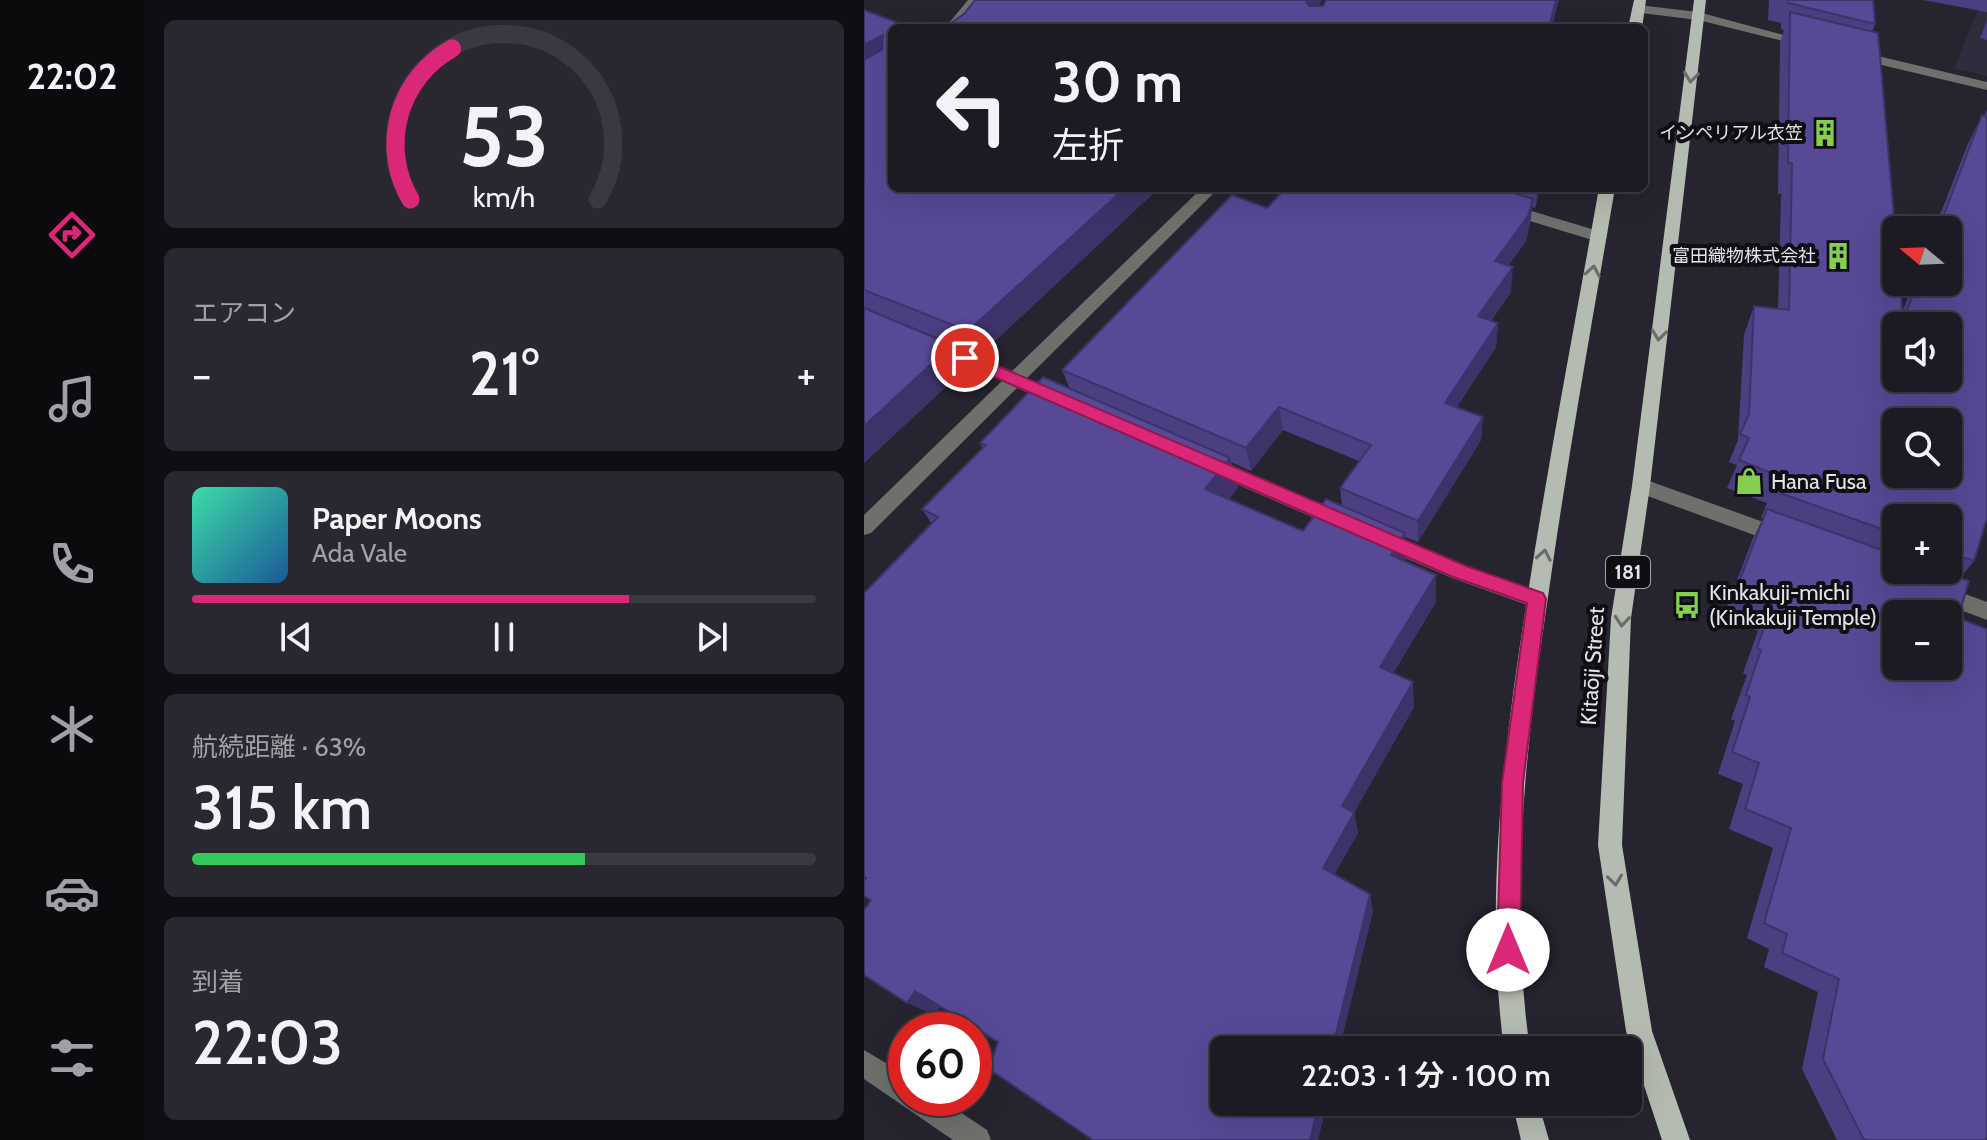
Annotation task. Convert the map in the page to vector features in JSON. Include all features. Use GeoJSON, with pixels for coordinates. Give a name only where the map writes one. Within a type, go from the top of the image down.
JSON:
{"type":"FeatureCollection","features":[{"type":"Feature","properties":{"kind":"main road","name":"Kitaōji Street"},"geometry":{"type":"LineString","coordinates":[[1676,1140],[1639,1031],[1610,845],[1621,618],[1641,486],[1699,8]]}},
{"type":"Feature","properties":{"kind":"main road"},"geometry":{"type":"LineString","coordinates":[[1514,1036],[1509,1006],[1508,964],[1512,783],[1536,599],[1606,192]]}},
{"type":"Feature","properties":{"kind":"main road"},"geometry":{"type":"LineString","coordinates":[[1529,1116],[1535,1140]]}},
{"type":"Feature","properties":{"kind":"street"},"geometry":{"type":"LineString","coordinates":[[953,24],[975,0]]}},
{"type":"Feature","properties":{"kind":"street"},"geometry":{"type":"LineString","coordinates":[[1639,5],[1699,8],[1826,47]]}},
{"type":"Feature","properties":{"kind":"street"},"geometry":{"type":"LineString","coordinates":[[1841,51],[1987,86]]}},
{"type":"Feature","properties":{"kind":"street"},"geometry":{"type":"LineString","coordinates":[[864,527],[1207,192]]}},
{"type":"Feature","properties":{"kind":"street"},"geometry":{"type":"LineString","coordinates":[[1499,206],[1599,237]]}},
{"type":"Feature","properties":{"kind":"street"},"geometry":{"type":"LineString","coordinates":[[919,338],[1073,405]]}},
{"type":"Feature","properties":{"kind":"street"},"geometry":{"type":"LineString","coordinates":[[1187,454],[1459,572],[1536,599]]}},
{"type":"Feature","properties":{"kind":"street"},"geometry":{"type":"LineString","coordinates":[[1641,486],[1808,546]]}},
{"type":"Feature","properties":{"kind":"street"},"geometry":{"type":"LineString","coordinates":[[1912,584],[1987,611]]}},
{"type":"Feature","properties":{"kind":"street"},"geometry":{"type":"LineString","coordinates":[[864,1063],[888,1079]]}},
{"type":"Feature","properties":{"kind":"street"},"geometry":{"type":"LineString","coordinates":[[942,1116],[977,1140]]}},
{"type":"Feature","properties":{"kind":"shaded area"},"geometry":{"type":"Polygon","coordinates":[[[1982,0],[1987,0],[1987,76],[1954,68],[1982,0]]]}},
{"type":"Feature","properties":{"kind":"building"},"geometry":{"type":"Polygon","coordinates":[[[975,0],[1307,0],[1309,6],[1323,6],[1326,0],[1556,0],[1550,24],[950,24],[964,14],[975,0]]]}},
{"type":"Feature","properties":{"kind":"building"},"geometry":{"type":"Polygon","coordinates":[[[1788,0],[1873,0],[1875,24],[1788,3],[1788,0]]]}},
{"type":"Feature","properties":{"kind":"building"},"geometry":{"type":"Polygon","coordinates":[[[864,10],[901,24],[888,24],[888,192],[1121,192],[968,331],[864,290],[864,60],[882,50],[883,35],[864,45],[864,10]]]}},
{"type":"Feature","properties":{"kind":"building"},"geometry":{"type":"Polygon","coordinates":[[[1790,12],[1878,33],[1894,216],[1882,216],[1882,296],[1901,296],[1902,312],[1882,312],[1882,392],[1962,392],[1962,312],[1906,312],[1913,296],[1962,296],[1962,216],[1943,216],[1982,115],[1987,117],[1987,518],[1974,561],[1962,557],[1962,504],[1882,504],[1882,529],[1774,491],[1779,476],[1739,460],[1749,438],[1740,434],[1749,414],[1754,306],[1789,310],[1792,163],[1788,163],[1790,12]]]}},
{"type":"Feature","properties":{"kind":"building"},"geometry":{"type":"Polygon","coordinates":[[[1282,192],[1510,192],[1533,199],[1528,216],[1495,261],[1513,267],[1478,316],[1498,323],[1445,403],[1483,417],[1418,521],[1340,488],[1371,445],[1279,407],[1246,448],[1062,370],[1232,195],[1267,208],[1282,192]]]}},
{"type":"Feature","properties":{"kind":"building"},"geometry":{"type":"Polygon","coordinates":[[[864,308],[952,345],[864,426],[864,308]]]}},
{"type":"Feature","properties":{"kind":"building"},"geometry":{"type":"Polygon","coordinates":[[[1043,377],[1230,458],[1205,489],[1303,531],[1326,499],[1405,533],[1391,555],[1436,575],[1380,667],[1413,682],[1342,806],[1354,813],[1323,868],[1370,894],[1335,1036],[1210,1036],[1210,1116],[1316,1116],[1310,1140],[1093,1140],[992,1071],[998,1042],[992,1038],[992,1012],[949,1012],[915,991],[907,1003],[864,975],[864,910],[871,900],[864,896],[864,593],[938,517],[922,509],[986,445],[980,443],[1043,377]]]}},
{"type":"Feature","properties":{"kind":"building"},"geometry":{"type":"Polygon","coordinates":[[[1767,509],[1882,550],[1882,584],[1962,584],[1962,579],[1969,581],[1962,605],[1962,600],[1882,600],[1882,680],[1962,680],[1962,620],[1987,629],[1987,1140],[1863,1138],[1823,1059],[1839,979],[1782,953],[1787,934],[1764,923],[1791,828],[1745,809],[1759,763],[1732,752],[1750,697],[1746,695],[1761,650],[1757,648],[1772,604],[1736,590],[1767,509]]]}},
{"type":"Feature","properties":{"kind":"place","name":"インペリアル衣笠"},"geometry":{"type":"Point","coordinates":[1825,133]}},
{"type":"Feature","properties":{"kind":"place","name":"富田織物株式会社"},"geometry":{"type":"Point","coordinates":[1838,256]}},
{"type":"Feature","properties":{"kind":"place","name":"Hana Fusa"},"geometry":{"type":"Point","coordinates":[1749,481]}},
{"type":"Feature","properties":{"kind":"place","name":"Kinkakuji-michi (Kinkakuji Temple)"},"geometry":{"type":"Point","coordinates":[1687,605]}},
{"type":"Feature","properties":{"kind":"route"},"geometry":{"type":"LineString","coordinates":[[965,358],[1459,572],[1536,599],[1512,783],[1508,950]]}}]}
